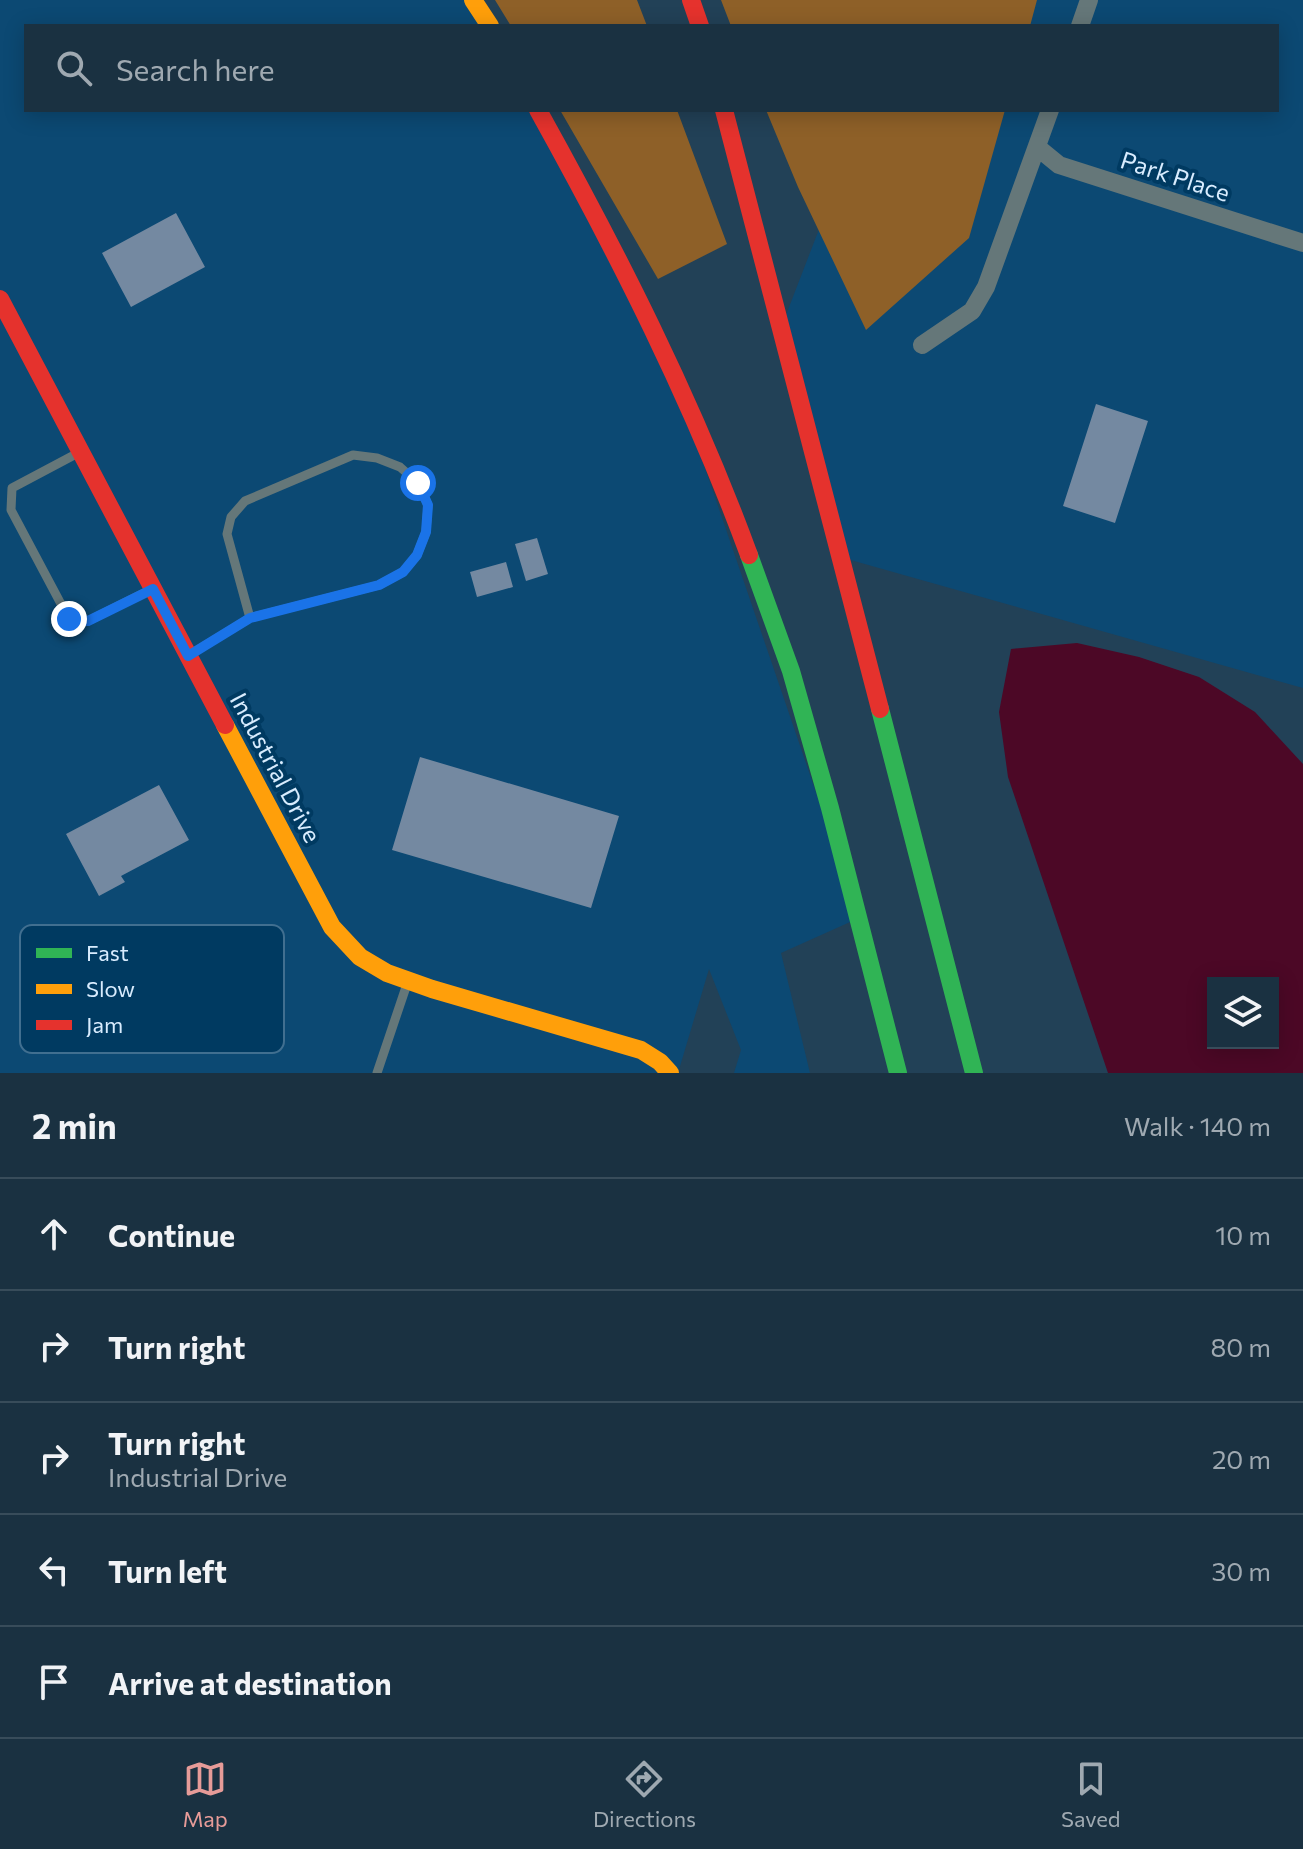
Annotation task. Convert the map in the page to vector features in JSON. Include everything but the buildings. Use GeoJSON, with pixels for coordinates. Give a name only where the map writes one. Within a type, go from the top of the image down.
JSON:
{"type":"FeatureCollection","features":[{"type":"Feature","properties":{"kind":"main road"},"geometry":{"type":"LineString","coordinates":[[473,0],[489,24]]}},
{"type":"Feature","properties":{"kind":"main road"},"geometry":{"type":"LineString","coordinates":[[691,0],[699,24]]}},
{"type":"Feature","properties":{"kind":"main road"},"geometry":{"type":"LineString","coordinates":[[539,112],[597,216],[667,357],[734,515],[795,687],[830,808],[898,1073]]}},
{"type":"Feature","properties":{"kind":"main road"},"geometry":{"type":"LineString","coordinates":[[725,112],[974,1073]]}},
{"type":"Feature","properties":{"kind":"main road","name":"Industrial Drive"},"geometry":{"type":"LineString","coordinates":[[0,299],[332,927],[360,957],[387,973],[641,1050],[660,1062],[670,1073]]}},
{"type":"Feature","properties":{"kind":"street"},"geometry":{"type":"LineString","coordinates":[[1081,24],[1089,0]]}},
{"type":"Feature","properties":{"kind":"street"},"geometry":{"type":"LineString","coordinates":[[922,345],[972,311],[986,287],[1049,112]]}},
{"type":"Feature","properties":{"kind":"street","name":"Park Place"},"geometry":{"type":"LineString","coordinates":[[1037,147],[1059,165],[1303,243]]}},
{"type":"Feature","properties":{"kind":"lane"},"geometry":{"type":"LineString","coordinates":[[81,452],[12,488],[11,510],[25,537],[69,619],[88,621],[153,589]]}},
{"type":"Feature","properties":{"kind":"lane"},"geometry":{"type":"LineString","coordinates":[[188,656],[250,618],[379,585],[403,572],[417,555],[426,532],[428,505],[418,483],[400,467],[377,458],[353,455],[245,501],[231,517],[227,534],[250,618]]}},
{"type":"Feature","properties":{"kind":"lane"},"geometry":{"type":"LineString","coordinates":[[377,1073],[408,980]]}},
{"type":"Feature","properties":{"kind":"shaded area"},"geometry":{"type":"Polygon","coordinates":[[[0,0],[470,0],[487,24],[24,24],[24,112],[537,112],[667,357],[859,918],[781,953],[810,1073],[734,1073],[741,1050],[709,969],[678,1073],[0,1073],[0,0]]]}},
{"type":"Feature","properties":{"kind":"shaded area"},"geometry":{"type":"Polygon","coordinates":[[[495,0],[637,0],[646,24],[510,24],[495,0]]]}},
{"type":"Feature","properties":{"kind":"shaded area"},"geometry":{"type":"Polygon","coordinates":[[[721,0],[1037,0],[1031,24],[730,24],[721,0]]]}},
{"type":"Feature","properties":{"kind":"shaded area"},"geometry":{"type":"Polygon","coordinates":[[[908,0],[1303,0],[1303,688],[840,557],[781,328],[864,112],[1279,112],[1279,24],[899,24],[908,0]]]}},
{"type":"Feature","properties":{"kind":"shaded area"},"geometry":{"type":"Polygon","coordinates":[[[561,112],[678,112],[727,244],[658,279],[561,112]]]}},
{"type":"Feature","properties":{"kind":"shaded area"},"geometry":{"type":"Polygon","coordinates":[[[767,112],[1004,112],[969,238],[866,330],[798,187],[767,112]]]}},
{"type":"Feature","properties":{"kind":"shaded area"},"geometry":{"type":"Polygon","coordinates":[[[1077,643],[1139,657],[1199,677],[1255,712],[1303,764],[1303,1073],[1108,1073],[1008,777],[999,712],[1011,649],[1077,643]]]}},
{"type":"Feature","properties":{"kind":"traffic: fast"},"geometry":{"type":"LineString","coordinates":[[749,555],[791,671],[830,808],[898,1073]]}},
{"type":"Feature","properties":{"kind":"traffic: fast"},"geometry":{"type":"LineString","coordinates":[[880,709],[974,1073]]}},
{"type":"Feature","properties":{"kind":"traffic: slow"},"geometry":{"type":"LineString","coordinates":[[473,0],[489,24]]}},
{"type":"Feature","properties":{"kind":"traffic: slow"},"geometry":{"type":"LineString","coordinates":[[225,725],[332,927],[360,957],[387,973],[432,989],[641,1050],[660,1062],[670,1073]]}},
{"type":"Feature","properties":{"kind":"traffic: jam"},"geometry":{"type":"LineString","coordinates":[[691,0],[699,24]]}},
{"type":"Feature","properties":{"kind":"traffic: jam"},"geometry":{"type":"LineString","coordinates":[[539,112],[652,328],[703,440],[749,555]]}},
{"type":"Feature","properties":{"kind":"traffic: jam"},"geometry":{"type":"LineString","coordinates":[[725,112],[880,709]]}},
{"type":"Feature","properties":{"kind":"traffic: jam"},"geometry":{"type":"LineString","coordinates":[[0,299],[225,725]]}},
{"type":"Feature","properties":{"kind":"route"},"geometry":{"type":"LineString","coordinates":[[69,619],[88,621],[153,589],[188,656],[250,618],[379,585],[403,572],[417,555],[426,532],[428,505],[418,483]]}}]}
